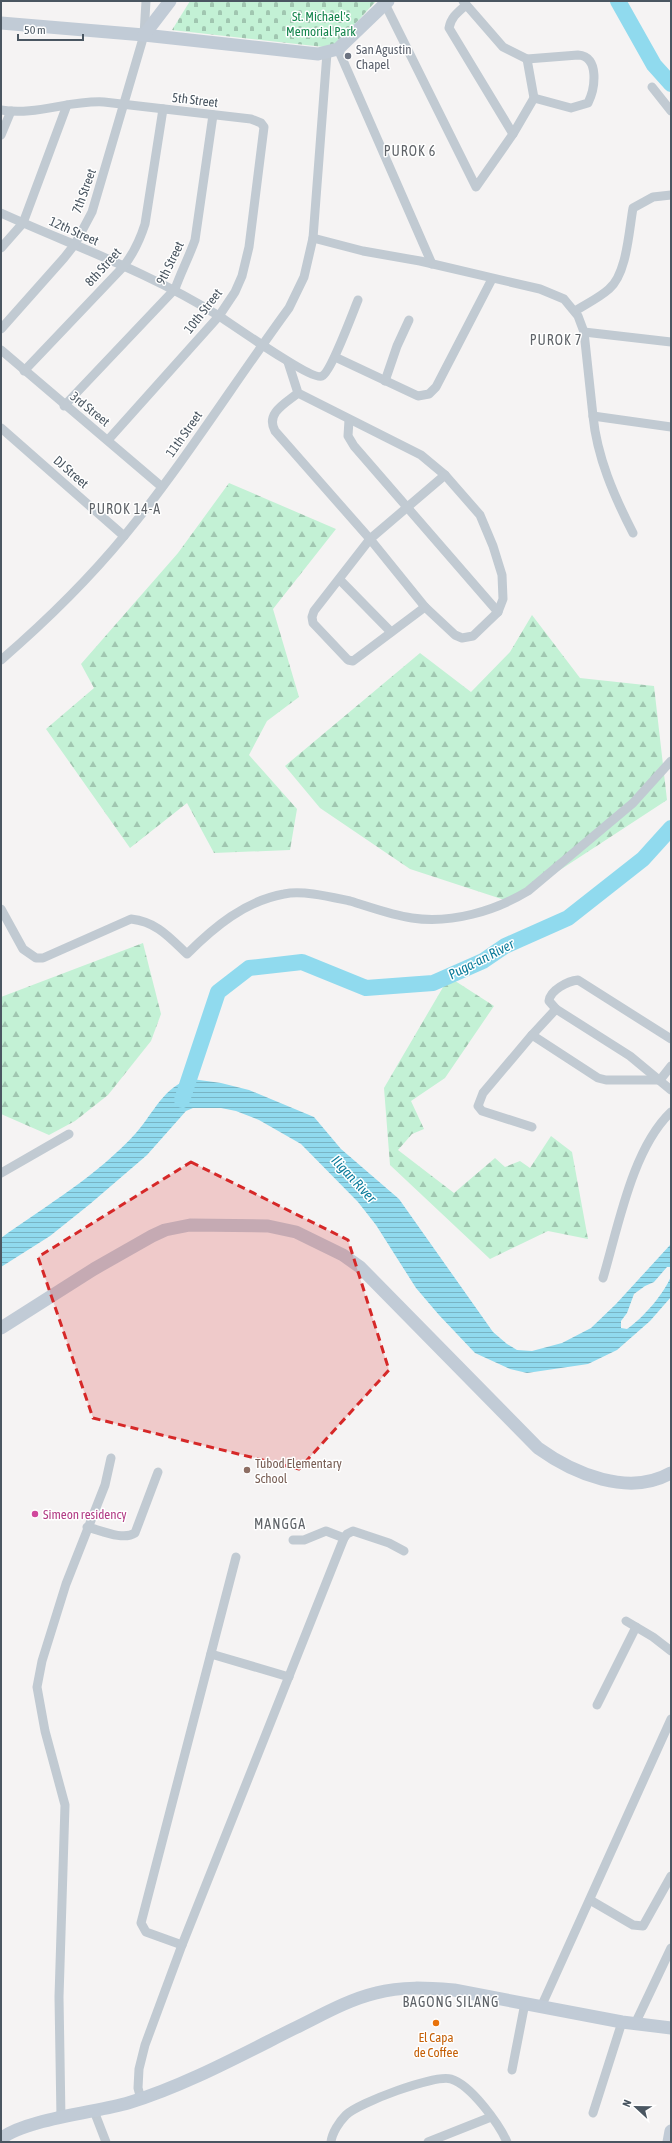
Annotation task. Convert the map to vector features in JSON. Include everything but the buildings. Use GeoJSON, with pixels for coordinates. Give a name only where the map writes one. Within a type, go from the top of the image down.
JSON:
{"type":"FeatureCollection","features":[{"type":"Feature","properties":{"kind":"street","name":"7th Street"},"geometry":{"type":"LineString","coordinates":[[1,329],[75,244],[92,212],[144,35],[146,1]]}},
{"type":"Feature","properties":{"kind":"street"},"geometry":{"type":"LineString","coordinates":[[144,35],[170,1]]}},
{"type":"Feature","properties":{"kind":"street"},"geometry":{"type":"LineString","coordinates":[[1,24],[144,35],[308,53],[332,51],[386,3],[476,187],[513,134],[534,98],[527,59]]}},
{"type":"Feature","properties":{"kind":"street"},"geometry":{"type":"LineString","coordinates":[[513,134],[449,28],[450,21],[464,3],[503,47],[527,59],[585,55],[590,58],[594,71],[592,95],[588,103],[571,108],[534,98]]}},
{"type":"Feature","properties":{"kind":"street"},"geometry":{"type":"LineString","coordinates":[[332,51],[432,264]]}},
{"type":"Feature","properties":{"kind":"street","name":"11th Street"},"geometry":{"type":"LineString","coordinates":[[1,660],[74,591],[124,536],[162,487],[289,308],[299,290],[304,277],[314,238],[332,51]]}},
{"type":"Feature","properties":{"kind":"street"},"geometry":{"type":"LineString","coordinates":[[652,87],[671,111]]}},
{"type":"Feature","properties":{"kind":"street","name":"5th Street"},"geometry":{"type":"LineString","coordinates":[[1,110],[29,111],[67,106],[85,101],[124,104],[251,119],[261,122]]}},
{"type":"Feature","properties":{"kind":"street"},"geometry":{"type":"LineString","coordinates":[[1,248],[23,222],[67,106]]}},
{"type":"Feature","properties":{"kind":"street","name":"8th Street"},"geometry":{"type":"LineString","coordinates":[[24,371],[123,267],[140,240],[145,224],[163,109]]}},
{"type":"Feature","properties":{"kind":"street"},"geometry":{"type":"LineString","coordinates":[[1,135],[11,111]]}},
{"type":"Feature","properties":{"kind":"street","name":"9th Street"},"geometry":{"type":"LineString","coordinates":[[64,406],[174,289],[189,260],[195,240],[213,115]]}},
{"type":"Feature","properties":{"kind":"street","name":"10th Street"},"geometry":{"type":"LineString","coordinates":[[108,440],[219,316],[235,292],[247,260],[264,133],[261,122]]}},
{"type":"Feature","properties":{"kind":"street"},"geometry":{"type":"LineString","coordinates":[[575,311],[609,289],[617,281],[624,259],[633,208],[653,197],[671,196]]}},
{"type":"Feature","properties":{"kind":"street","name":"12th Street"},"geometry":{"type":"LineString","coordinates":[[1,213],[75,244],[174,289],[219,316],[288,362],[317,377],[323,376],[326,373],[335,357]]}},
{"type":"Feature","properties":{"kind":"street"},"geometry":{"type":"LineString","coordinates":[[314,238],[364,251],[432,264],[552,293],[564,300],[575,311],[584,332],[594,416],[595,439],[601,460],[633,533]]}},
{"type":"Feature","properties":{"kind":"street"},"geometry":{"type":"LineString","coordinates":[[358,300],[335,357],[418,396],[428,394],[436,387],[450,364],[492,279]]}},
{"type":"Feature","properties":{"kind":"street"},"geometry":{"type":"LineString","coordinates":[[385,381],[397,346],[409,320]]}},
{"type":"Feature","properties":{"kind":"street"},"geometry":{"type":"LineString","coordinates":[[584,332],[671,342]]}},
{"type":"Feature","properties":{"kind":"street","name":"3rd Street"},"geometry":{"type":"LineString","coordinates":[[1,350],[64,406],[108,440],[162,487]]}},
{"type":"Feature","properties":{"kind":"street"},"geometry":{"type":"LineString","coordinates":[[288,362],[298,393],[421,456],[445,475],[480,516],[493,546],[502,575],[503,599],[498,612],[473,636],[462,638],[455,635],[425,606],[370,539],[272,425],[274,413],[298,393]]}},
{"type":"Feature","properties":{"kind":"street"},"geometry":{"type":"LineString","coordinates":[[594,416],[671,427]]}},
{"type":"Feature","properties":{"kind":"street"},"geometry":{"type":"LineString","coordinates":[[349,420],[348,436],[354,446],[498,612]]}},
{"type":"Feature","properties":{"kind":"street","name":"DJ Street"},"geometry":{"type":"LineString","coordinates":[[1,428],[124,536]]}},
{"type":"Feature","properties":{"kind":"street"},"geometry":{"type":"LineString","coordinates":[[425,606],[354,661],[348,660],[313,623],[312,617],[314,611],[340,580],[370,539],[445,475]]}},
{"type":"Feature","properties":{"kind":"street"},"geometry":{"type":"LineString","coordinates":[[340,580],[391,632]]}},
{"type":"Feature","properties":{"kind":"street"},"geometry":{"type":"LineString","coordinates":[[1,909],[23,949],[36,958],[43,958],[131,919],[145,920],[157,927],[187,954],[212,928],[252,904],[285,894],[327,896],[412,918],[437,919],[460,916],[490,909],[512,901],[528,891],[633,803],[671,761]]}},
{"type":"Feature","properties":{"kind":"street"},"geometry":{"type":"LineString","coordinates":[[671,1039],[578,980],[559,988],[551,994],[549,1001],[556,1009],[630,1056],[671,1090]]}},
{"type":"Feature","properties":{"kind":"street"},"geometry":{"type":"LineString","coordinates":[[532,1127],[482,1112],[478,1106],[483,1093],[556,1009]]}},
{"type":"Feature","properties":{"kind":"street"},"geometry":{"type":"LineString","coordinates":[[532,1035],[598,1078],[606,1080],[660,1080]]}},
{"type":"Feature","properties":{"kind":"street"},"geometry":{"type":"LineString","coordinates":[[660,1080],[671,1066]]}},
{"type":"Feature","properties":{"kind":"street"},"geometry":{"type":"LineString","coordinates":[[603,1278],[636,1168],[644,1150],[671,1112]]}},
{"type":"Feature","properties":{"kind":"street"},"geometry":{"type":"LineString","coordinates":[[1,1173],[69,1134]]}},
{"type":"Feature","properties":{"kind":"street"},"geometry":{"type":"LineString","coordinates":[[1,1328],[94,1268],[165,1230],[190,1224],[268,1226],[296,1232],[343,1255],[360,1267],[538,1448],[560,1463],[579,1472],[621,1482],[640,1483],[656,1480],[671,1473]]}},
{"type":"Feature","properties":{"kind":"street"},"geometry":{"type":"LineString","coordinates":[[61,2118],[59,1997],[65,1805],[43,1724],[37,1687],[51,1630],[87,1527],[105,1486],[111,1458]]}},
{"type":"Feature","properties":{"kind":"street"},"geometry":{"type":"LineString","coordinates":[[87,1527],[123,1536],[131,1536],[135,1533],[158,1472]]}},
{"type":"Feature","properties":{"kind":"street"},"geometry":{"type":"LineString","coordinates":[[293,1540],[304,1540],[326,1531],[344,1538]]}},
{"type":"Feature","properties":{"kind":"street"},"geometry":{"type":"LineString","coordinates":[[141,2099],[138,2088],[139,2069],[145,2045],[182,1945],[344,1538],[347,1534],[354,1531],[389,1543],[404,1551]]}},
{"type":"Feature","properties":{"kind":"street"},"geometry":{"type":"LineString","coordinates":[[182,1945],[146,1932],[141,1924],[236,1557]]}},
{"type":"Feature","properties":{"kind":"street"},"geometry":{"type":"LineString","coordinates":[[626,1621],[671,1651]]}},
{"type":"Feature","properties":{"kind":"street"},"geometry":{"type":"LineString","coordinates":[[597,1705],[636,1627]]}},
{"type":"Feature","properties":{"kind":"street"},"geometry":{"type":"LineString","coordinates":[[211,1654],[289,1677]]}},
{"type":"Feature","properties":{"kind":"street"},"geometry":{"type":"LineString","coordinates":[[541,2007],[671,1718]]}},
{"type":"Feature","properties":{"kind":"street"},"geometry":{"type":"LineString","coordinates":[[590,1900],[633,1925],[643,1926],[671,1876]]}},
{"type":"Feature","properties":{"kind":"street"},"geometry":{"type":"LineString","coordinates":[[593,2113],[628,2023],[670,1954]]}},
{"type":"Feature","properties":{"kind":"street"},"geometry":{"type":"LineString","coordinates":[[1,2139],[20,2128],[94,2112],[141,2099],[177,2084],[355,2000],[375,1993],[394,1989],[428,1988],[475,1993],[628,2023],[671,2028]]}},
{"type":"Feature","properties":{"kind":"street"},"geometry":{"type":"LineString","coordinates":[[512,2070],[525,2003]]}},
{"type":"Feature","properties":{"kind":"street"},"geometry":{"type":"LineString","coordinates":[[331,2142],[335,2132],[346,2115],[357,2108],[422,2081],[436,2078],[450,2078],[463,2086],[501,2129],[507,2142]]}},
{"type":"Feature","properties":{"kind":"street"},"geometry":{"type":"LineString","coordinates":[[94,2112],[106,2142]]}},
{"type":"Feature","properties":{"kind":"street"},"geometry":{"type":"LineString","coordinates":[[428,2142],[491,2118]]}},
{"type":"Feature","properties":{"kind":"street"},"geometry":{"type":"LineString","coordinates":[[669,2142],[671,2131]]}},
{"type":"Feature","properties":{"kind":"highlighted area"},"geometry":{"type":"Polygon","coordinates":[[[191,1162],[348,1240],[389,1370],[299,1469],[93,1418],[38,1257],[191,1162]]]}},
{"type":"Feature","properties":{"kind":"green space","name":"St. Michael's Memorial Park"},"geometry":{"type":"Polygon","coordinates":[[[190,1],[376,1],[333,48],[172,30],[190,1]]]}},
{"type":"Feature","properties":{"kind":"green space"},"geometry":{"type":"Polygon","coordinates":[[[229,483],[336,529],[273,609],[299,697],[267,721],[249,755],[297,809],[290,850],[214,853],[187,803],[130,848],[46,729],[94,688],[81,664],[178,553],[229,483]]]}},
{"type":"Feature","properties":{"kind":"green space"},"geometry":{"type":"Polygon","coordinates":[[[532,615],[580,678],[654,686],[667,800],[511,902],[410,869],[320,808],[285,766],[420,653],[471,692],[510,652],[532,615]]]}},
{"type":"Feature","properties":{"kind":"green space"},"geometry":{"type":"Polygon","coordinates":[[[143,943],[161,1014],[151,1041],[108,1095],[75,1121],[49,1135],[1,1114],[1,997],[143,943]]]}},
{"type":"Feature","properties":{"kind":"green space"},"geometry":{"type":"Polygon","coordinates":[[[449,977],[494,1006],[445,1078],[411,1101],[424,1129],[412,1134],[398,1150],[454,1193],[495,1158],[505,1167],[520,1161],[530,1168],[551,1136],[572,1152],[588,1239],[548,1231],[490,1259],[390,1165],[384,1088],[449,977]]]}},
{"type":"Feature","properties":{"kind":"water","name":"Iligan River"},"geometry":{"type":"Polygon","coordinates":[[[192,1079],[221,1083],[249,1090],[314,1117],[341,1149],[399,1199],[493,1332],[517,1350],[532,1351],[562,1343],[591,1328],[616,1304],[671,1244],[671,1267],[667,1267],[654,1282],[645,1286],[634,1294],[627,1313],[621,1321],[621,1328],[627,1329],[646,1312],[664,1290],[671,1276],[671,1297],[650,1321],[617,1350],[588,1364],[527,1373],[510,1369],[475,1353],[439,1315],[416,1288],[376,1225],[358,1202],[301,1144],[259,1120],[236,1111],[221,1108],[193,1108],[186,1111],[147,1155],[90,1204],[50,1236],[1,1267],[1,1238],[71,1189],[105,1163],[136,1133],[167,1093],[174,1087],[192,1079]]]}},
{"type":"Feature","properties":{"kind":"waterway","name":"Puga-an River"},"geometry":{"type":"LineString","coordinates":[[618,1],[654,65],[671,84]]}},
{"type":"Feature","properties":{"kind":"waterway","name":"Puga-an River"},"geometry":{"type":"LineString","coordinates":[[182,1100],[218,992],[249,968],[302,962],[366,988],[433,983],[483,961],[505,946],[568,918],[643,859],[671,828]]}},
{"type":"Feature","properties":{"kind":"place","name":"San Agustin Chapel"},"geometry":{"type":"Point","coordinates":[348,56]}},
{"type":"Feature","properties":{"kind":"place","name":"Tubod Elementary School"},"geometry":{"type":"Point","coordinates":[247,1470]}},
{"type":"Feature","properties":{"kind":"place","name":"Simeon residency"},"geometry":{"type":"Point","coordinates":[35,1514]}},
{"type":"Feature","properties":{"kind":"place","name":"El Capa de Coffee"},"geometry":{"type":"Point","coordinates":[436,2023]}},
{"type":"Feature","properties":{"kind":"district","name":"PUROK 6"},"geometry":{"type":"Point","coordinates":[410,151]}},
{"type":"Feature","properties":{"kind":"district","name":"PUROK 7"},"geometry":{"type":"Point","coordinates":[556,340]}},
{"type":"Feature","properties":{"kind":"district","name":"PUROK 14-A"},"geometry":{"type":"Point","coordinates":[125,509]}},
{"type":"Feature","properties":{"kind":"district","name":"MANGGA"},"geometry":{"type":"Point","coordinates":[280,1524]}},
{"type":"Feature","properties":{"kind":"district","name":"BAGONG SILANG"},"geometry":{"type":"Point","coordinates":[451,2002]}}]}
